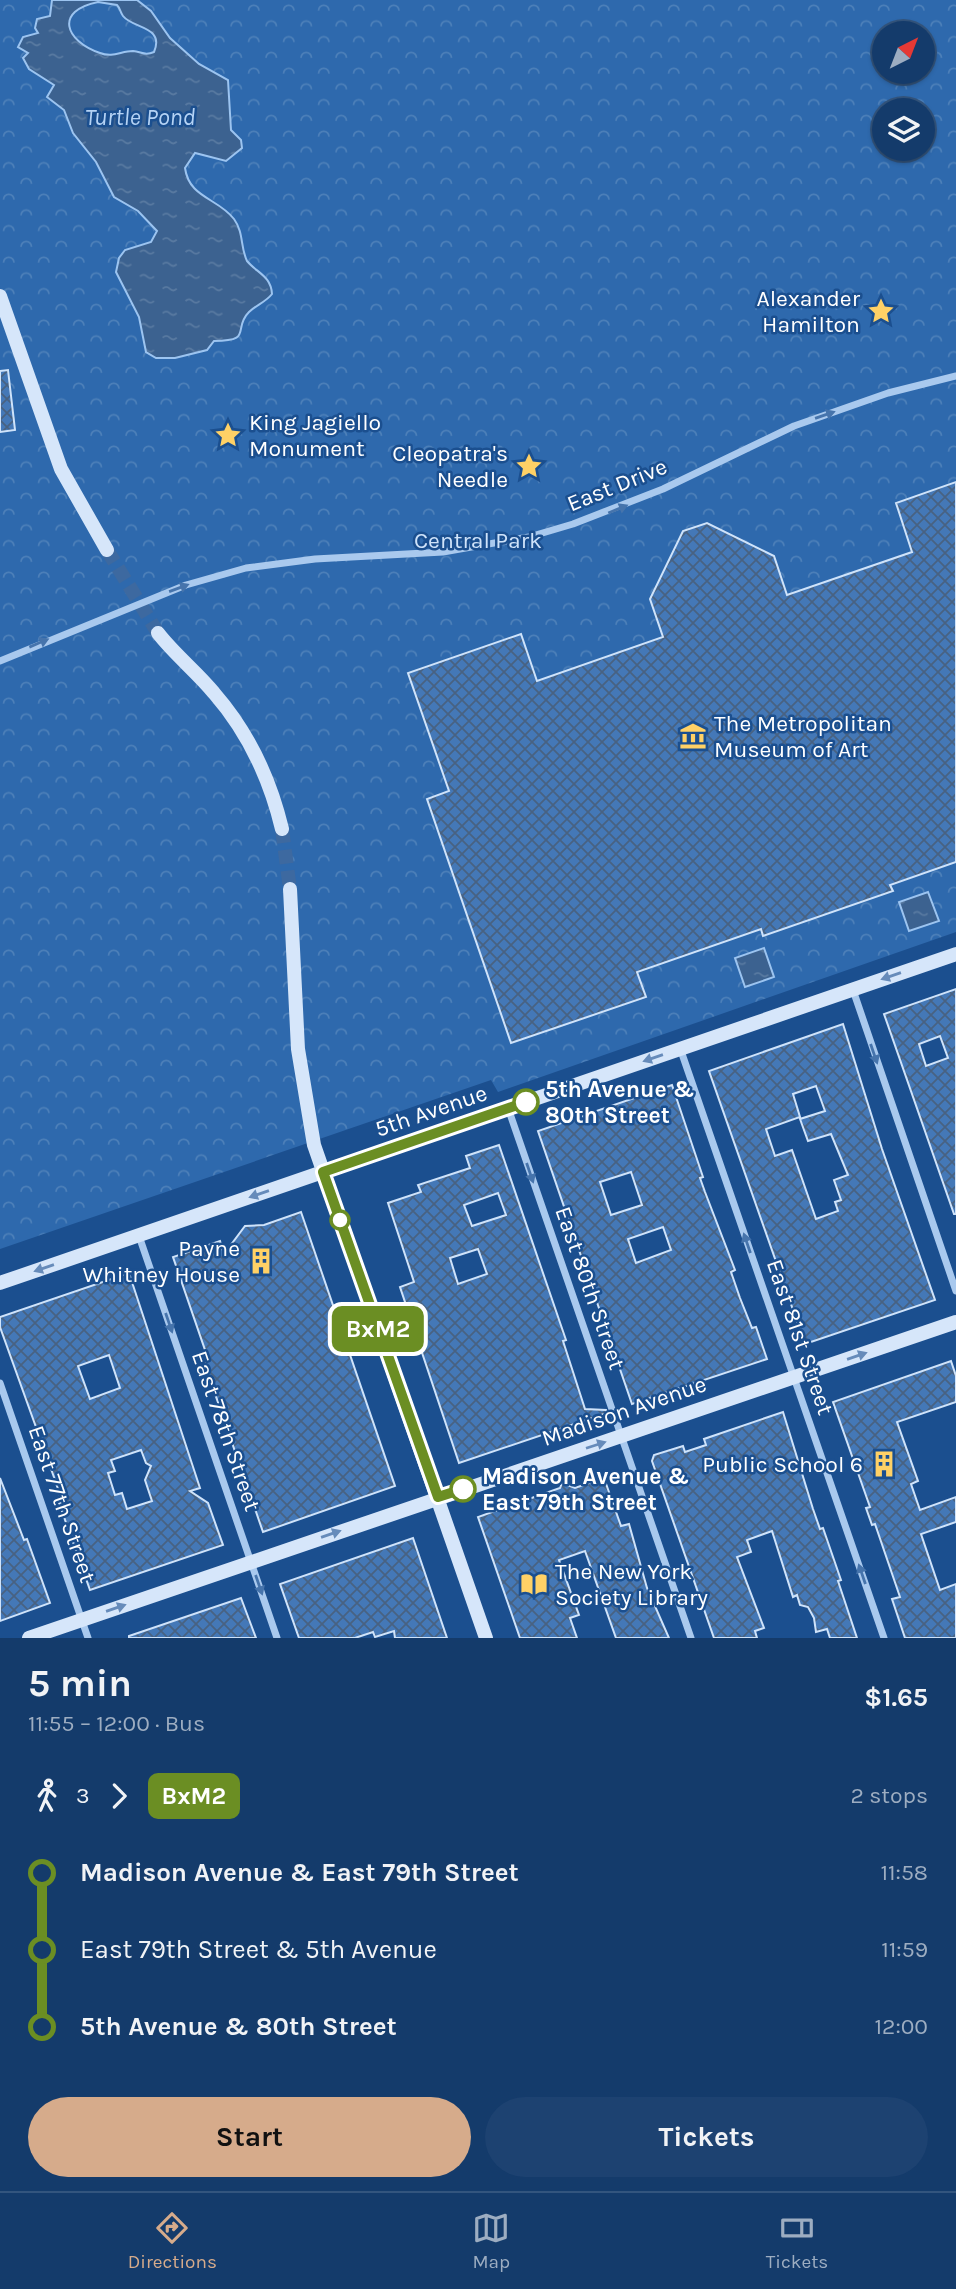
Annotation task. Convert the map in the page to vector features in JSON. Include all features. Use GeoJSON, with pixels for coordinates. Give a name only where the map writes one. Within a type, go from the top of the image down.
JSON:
{"type":"FeatureCollection","features":[{"type":"Feature","properties":{"kind":"main road"},"geometry":{"type":"LineString","coordinates":[[0,296],[61,469],[107,551]]}},
{"type":"Feature","properties":{"kind":"main road"},"geometry":{"type":"LineString","coordinates":[[158,633],[215,693],[240,728],[267,779],[282,829]]}},
{"type":"Feature","properties":{"kind":"main road"},"geometry":{"type":"LineString","coordinates":[[290,889],[299,1061],[307,1113],[323,1172],[486,1638]]}},
{"type":"Feature","properties":{"kind":"main road","name":"5th Avenue"},"geometry":{"type":"LineString","coordinates":[[0,1283],[956,954]]}},
{"type":"Feature","properties":{"kind":"main road","name":"Madison Avenue"},"geometry":{"type":"LineString","coordinates":[[29,1638],[956,1322]]}},
{"type":"Feature","properties":{"kind":"street","name":"East Drive"},"geometry":{"type":"LineString","coordinates":[[0,661],[186,585],[246,568],[304,560],[453,551],[573,524],[663,489],[794,426],[888,393],[956,376]]}},
{"type":"Feature","properties":{"kind":"street"},"geometry":{"type":"LineString","coordinates":[[852,989],[956,1291]]}},
{"type":"Feature","properties":{"kind":"street","name":"East 81st Street"},"geometry":{"type":"LineString","coordinates":[[680,1048],[884,1638]]}},
{"type":"Feature","properties":{"kind":"street","name":"East 80th Street"},"geometry":{"type":"LineString","coordinates":[[508,1108],[691,1638]]}},
{"type":"Feature","properties":{"kind":"street","name":"East 78th Street"},"geometry":{"type":"LineString","coordinates":[[139,1236],[277,1638]]}},
{"type":"Feature","properties":{"kind":"street","name":"East 77th Street"},"geometry":{"type":"LineString","coordinates":[[0,1383],[88,1638]]}},
{"type":"Feature","properties":{"kind":"green space","name":"Central Park"},"geometry":{"type":"Polygon","coordinates":[[[0,0],[956,0],[956,932],[498,1092],[491,1080],[0,1249],[0,0]]]}},
{"type":"Feature","properties":{"kind":"water","name":"Turtle Pond"},"geometry":{"type":"Polygon","coordinates":[[[52,0],[137,0],[151,11],[170,38],[199,64],[228,80],[231,130],[241,140],[242,148],[226,161],[195,153],[185,168],[192,186],[234,219],[247,261],[266,279],[271,288],[272,294],[249,312],[244,318],[240,333],[234,339],[214,341],[207,350],[175,358],[156,358],[146,352],[139,317],[116,272],[119,258],[125,250],[151,242],[157,231],[138,211],[114,197],[96,162],[73,133],[64,110],[47,97],[54,85],[29,69],[23,58],[28,53],[18,47],[23,37],[38,33],[35,28],[37,19],[50,16],[52,0]],[[98,2],[84,6],[70,19],[72,34],[88,48],[105,54],[154,52],[156,44],[152,33],[123,16],[117,5],[98,2]]]}},
{"type":"Feature","properties":{"kind":"water"},"geometry":{"type":"Polygon","coordinates":[[[928,892],[939,921],[909,931],[899,902],[928,892]]]}},
{"type":"Feature","properties":{"kind":"water"},"geometry":{"type":"Polygon","coordinates":[[[764,948],[774,977],[745,987],[735,958],[764,948]]]}},
{"type":"Feature","properties":{"kind":"building"},"geometry":{"type":"Polygon","coordinates":[[[8,370],[15,430],[0,432],[0,371],[8,370]]]}},
{"type":"Feature","properties":{"kind":"building","name":"The Metropolitan Museum of Art"},"geometry":{"type":"Polygon","coordinates":[[[956,482],[956,862],[890,885],[893,891],[763,936],[761,929],[637,972],[646,997],[511,1043],[427,799],[449,791],[408,673],[521,634],[537,681],[663,637],[650,599],[683,531],[707,523],[774,556],[787,595],[912,552],[896,503],[956,482]]]}},
{"type":"Feature","properties":{"kind":"building"},"geometry":{"type":"Polygon","coordinates":[[[956,989],[956,1214],[954,1214],[884,1014],[956,989]],[[940,1036],[919,1044],[926,1066],[948,1058],[940,1036]]]}},
{"type":"Feature","properties":{"kind":"building"},"geometry":{"type":"Polygon","coordinates":[[[843,1024],[882,1149],[935,1300],[805,1344],[709,1071],[843,1024]],[[816,1086],[793,1094],[800,1117],[766,1129],[775,1156],[792,1150],[816,1219],[838,1211],[835,1202],[841,1200],[834,1180],[848,1175],[831,1134],[808,1141],[800,1119],[825,1111],[816,1086]]]}},
{"type":"Feature","properties":{"kind":"building"},"geometry":{"type":"Polygon","coordinates":[[[672,1085],[703,1177],[700,1178],[735,1270],[731,1272],[740,1298],[752,1328],[756,1327],[767,1359],[632,1404],[538,1131],[672,1085]],[[631,1172],[600,1182],[611,1215],[642,1205],[631,1172]],[[663,1227],[628,1239],[636,1263],[671,1250],[663,1227]]]}},
{"type":"Feature","properties":{"kind":"building"},"geometry":{"type":"Polygon","coordinates":[[[499,1145],[566,1340],[563,1341],[585,1409],[606,1410],[607,1413],[459,1463],[400,1287],[414,1282],[388,1203],[421,1192],[418,1185],[470,1168],[466,1156],[499,1145]],[[498,1193],[464,1205],[472,1226],[506,1215],[498,1193]],[[478,1249],[450,1258],[458,1284],[487,1274],[478,1249]]]}},
{"type":"Feature","properties":{"kind":"building"},"geometry":{"type":"Polygon","coordinates":[[[301,1212],[395,1486],[263,1532],[204,1362],[205,1350],[173,1257],[220,1241],[224,1254],[245,1226],[264,1225],[301,1212]]]}},
{"type":"Feature","properties":{"kind":"building"},"geometry":{"type":"Polygon","coordinates":[[[129,1273],[200,1488],[190,1491],[208,1503],[223,1545],[90,1590],[59,1503],[62,1502],[55,1480],[0,1327],[0,1317],[129,1273]],[[109,1355],[78,1366],[90,1399],[120,1388],[109,1355]],[[141,1450],[111,1460],[115,1471],[108,1473],[115,1495],[122,1493],[127,1509],[152,1501],[145,1480],[151,1466],[146,1463],[141,1450]]]}},
{"type":"Feature","properties":{"kind":"building","name":"Public School 6"},"geometry":{"type":"Polygon","coordinates":[[[951,1361],[956,1376],[956,1402],[897,1422],[918,1481],[911,1484],[920,1510],[956,1497],[956,1522],[921,1534],[940,1590],[956,1584],[956,1638],[905,1638],[892,1599],[900,1597],[875,1524],[872,1525],[866,1508],[870,1507],[833,1402],[951,1361]]]}},
{"type":"Feature","properties":{"kind":"building"},"geometry":{"type":"Polygon","coordinates":[[[783,1412],[813,1509],[820,1529],[823,1528],[841,1580],[838,1581],[857,1638],[830,1638],[827,1629],[816,1632],[814,1618],[808,1607],[800,1605],[797,1595],[793,1597],[772,1531],[747,1540],[751,1552],[737,1557],[764,1628],[755,1631],[757,1638],[714,1638],[652,1461],[654,1455],[683,1446],[685,1452],[706,1445],[704,1439],[783,1412]]]}},
{"type":"Feature","properties":{"kind":"building"},"geometry":{"type":"Polygon","coordinates":[[[0,1478],[24,1540],[27,1539],[50,1603],[0,1621],[0,1478]]]}},
{"type":"Feature","properties":{"kind":"building"},"geometry":{"type":"Polygon","coordinates":[[[604,1478],[621,1526],[629,1524],[647,1588],[669,1638],[616,1638],[585,1551],[559,1560],[579,1615],[570,1618],[577,1638],[520,1638],[478,1517],[560,1488],[562,1483],[575,1488],[604,1478]]]}},
{"type":"Feature","properties":{"kind":"building"},"geometry":{"type":"Polygon","coordinates":[[[413,1538],[447,1638],[395,1638],[394,1631],[375,1637],[373,1632],[355,1638],[299,1638],[280,1584],[413,1538]]]}},
{"type":"Feature","properties":{"kind":"building"},"geometry":{"type":"Polygon","coordinates":[[[241,1598],[256,1638],[129,1638],[129,1636],[241,1598]]]}},
{"type":"Feature","properties":{"kind":"tunnel"},"geometry":{"type":"LineString","coordinates":[[107,550],[158,633]]}},
{"type":"Feature","properties":{"kind":"tunnel"},"geometry":{"type":"LineString","coordinates":[[282,829],[290,889]]}},
{"type":"Feature","properties":{"kind":"bus line","name":"BxM2"},"geometry":{"type":"LineString","coordinates":[[463,1489],[438,1497],[323,1172],[526,1102]]}},
{"type":"Feature","properties":{"kind":"place","name":"Alexander Hamilton"},"geometry":{"type":"Point","coordinates":[881,311]}},
{"type":"Feature","properties":{"kind":"place","name":"King Jagiello Monument"},"geometry":{"type":"Point","coordinates":[228,435]}},
{"type":"Feature","properties":{"kind":"place","name":"Cleopatra's Needle"},"geometry":{"type":"Point","coordinates":[529,466]}},
{"type":"Feature","properties":{"kind":"place","name":"The Metropolitan Museum of Art"},"geometry":{"type":"Point","coordinates":[693,736]}},
{"type":"Feature","properties":{"kind":"place","name":"5th Avenue & 80th Street"},"geometry":{"type":"Point","coordinates":[526,1102]}},
{"type":"Feature","properties":{"kind":"place","name":"Payne Whitney House"},"geometry":{"type":"Point","coordinates":[261,1261]}},
{"type":"Feature","properties":{"kind":"place","name":"Public School 6"},"geometry":{"type":"Point","coordinates":[884,1464]}},
{"type":"Feature","properties":{"kind":"place","name":"Madison Avenue & East 79th Street"},"geometry":{"type":"Point","coordinates":[463,1489]}},
{"type":"Feature","properties":{"kind":"place","name":"The New York Society Library"},"geometry":{"type":"Point","coordinates":[534,1584]}}]}
